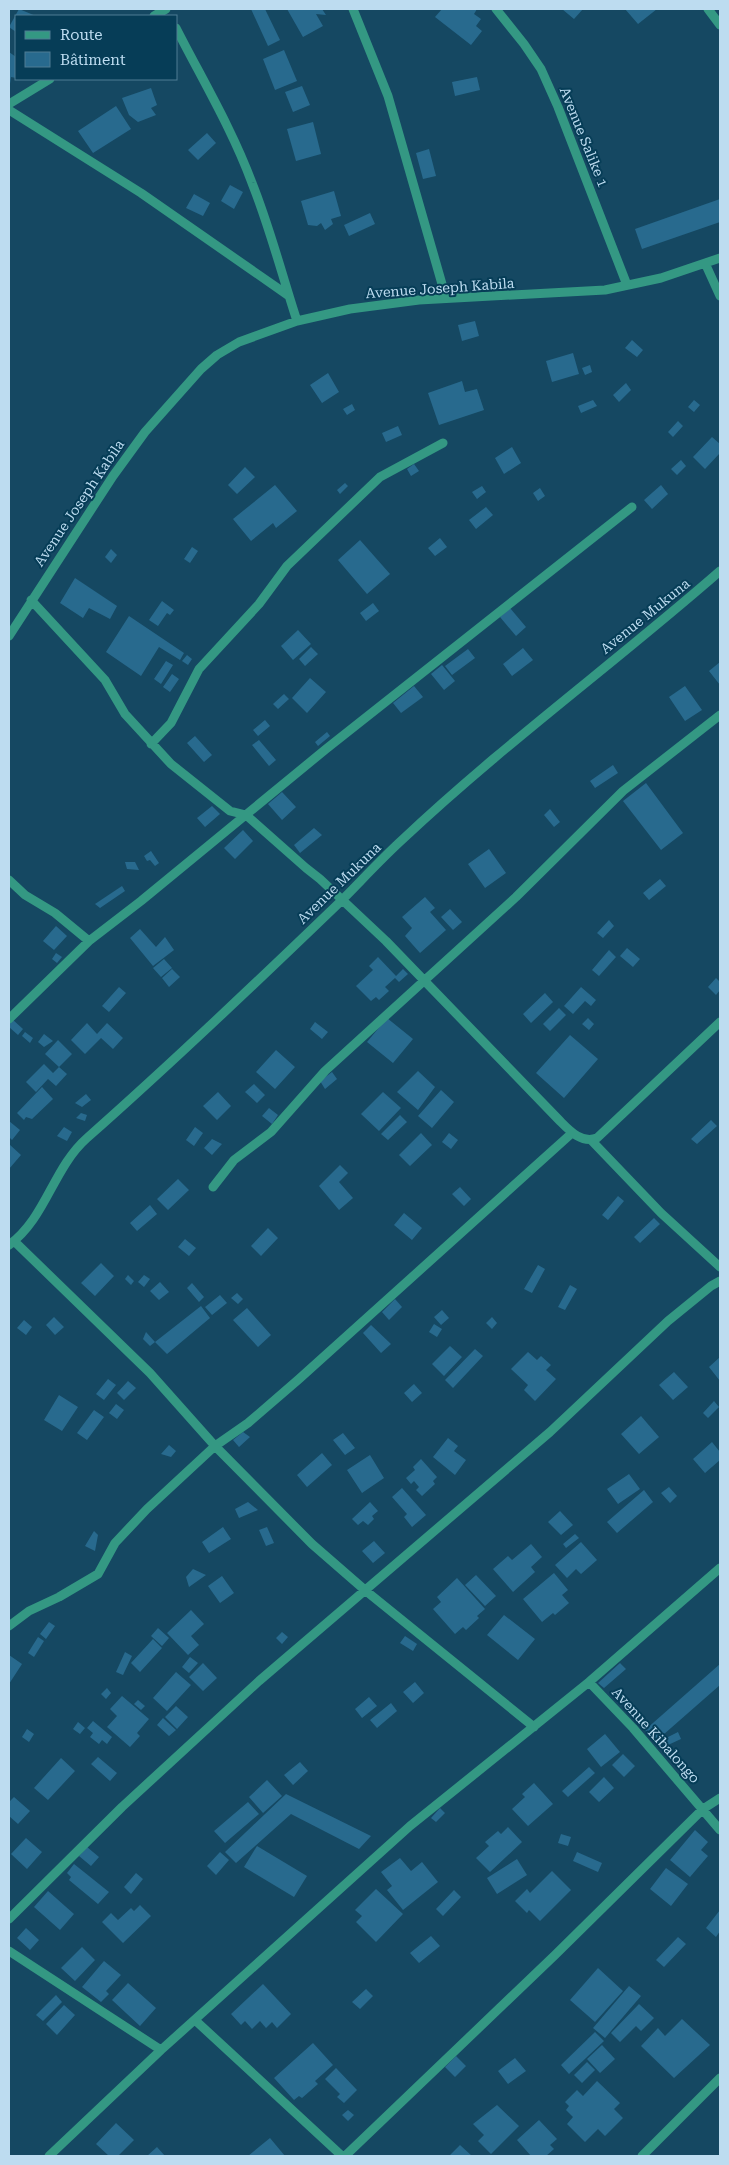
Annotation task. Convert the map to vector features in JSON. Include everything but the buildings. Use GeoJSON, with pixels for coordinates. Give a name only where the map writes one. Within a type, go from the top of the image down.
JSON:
{"type":"FeatureCollection","features":[{"type":"Feature","properties":{"kind":"street"},"geometry":{"type":"LineString","coordinates":[[353,9],[388,96],[446,298]]}},
{"type":"Feature","properties":{"kind":"street","name":"Avenue Salike 1"},"geometry":{"type":"LineString","coordinates":[[496,9],[541,69],[558,107],[627,285]]}},
{"type":"Feature","properties":{"kind":"street"},"geometry":{"type":"LineString","coordinates":[[708,9],[720,25]]}},
{"type":"Feature","properties":{"kind":"street"},"geometry":{"type":"LineString","coordinates":[[178,32],[231,135],[252,181],[272,236],[297,321]]}},
{"type":"Feature","properties":{"kind":"street"},"geometry":{"type":"LineString","coordinates":[[9,104],[48,80]]}},
{"type":"Feature","properties":{"kind":"street"},"geometry":{"type":"LineString","coordinates":[[9,110],[141,193],[289,296]]}},
{"type":"Feature","properties":{"kind":"street","name":"Avenue Joseph Kabila"},"geometry":{"type":"LineString","coordinates":[[9,636],[30,600],[113,476],[162,412],[201,369],[217,355],[239,342],[297,321],[367,307],[446,298],[605,290],[661,278],[720,258]]}},
{"type":"Feature","properties":{"kind":"street"},"geometry":{"type":"LineString","coordinates":[[705,263],[720,296]]}},
{"type":"Feature","properties":{"kind":"street"},"geometry":{"type":"LineString","coordinates":[[151,744],[171,723],[199,669],[259,604],[287,566],[380,477],[443,443]]}},
{"type":"Feature","properties":{"kind":"street"},"geometry":{"type":"LineString","coordinates":[[9,1019],[89,941],[141,901],[326,749],[632,507]]}},
{"type":"Feature","properties":{"kind":"street","name":"Avenue Mukuna"},"geometry":{"type":"LineString","coordinates":[[11,1243],[40,1209],[60,1170],[84,1141],[128,1103],[342,900],[403,839],[469,780],[720,571]]}},
{"type":"Feature","properties":{"kind":"street"},"geometry":{"type":"LineString","coordinates":[[30,600],[105,680],[125,714],[171,764],[230,811],[246,815],[342,900],[572,1133],[580,1138],[591,1140],[661,1213],[720,1267]]}},
{"type":"Feature","properties":{"kind":"street"},"geometry":{"type":"LineString","coordinates":[[213,1187],[234,1160],[271,1132],[325,1071],[558,857],[623,791],[672,755],[720,715]]}},
{"type":"Feature","properties":{"kind":"street"},"geometry":{"type":"LineString","coordinates":[[9,880],[26,895],[55,913],[89,941]]}},
{"type":"Feature","properties":{"kind":"street"},"geometry":{"type":"LineString","coordinates":[[591,1140],[605,1131],[720,1022]]}},
{"type":"Feature","properties":{"kind":"street"},"geometry":{"type":"LineString","coordinates":[[9,1626],[29,1611],[59,1597],[98,1574],[110,1549],[135,1520],[215,1446],[248,1423],[299,1379],[572,1133]]}},
{"type":"Feature","properties":{"kind":"street"},"geometry":{"type":"LineString","coordinates":[[11,1243],[44,1268],[150,1373],[215,1446],[312,1544],[366,1591],[534,1727]]}},
{"type":"Feature","properties":{"kind":"street"},"geometry":{"type":"LineString","coordinates":[[9,1919],[72,1856],[259,1680],[366,1591],[550,1432],[668,1321],[711,1286],[720,1281]]}},
{"type":"Feature","properties":{"kind":"street"},"geometry":{"type":"LineString","coordinates":[[49,2156],[161,2050],[196,2021],[410,1826],[589,1682],[720,1568]]}},
{"type":"Feature","properties":{"kind":"street","name":"Avenue Kibalongo"},"geometry":{"type":"LineString","coordinates":[[589,1682],[633,1728],[720,1830]]}},
{"type":"Feature","properties":{"kind":"street"},"geometry":{"type":"LineString","coordinates":[[196,2021],[344,2156],[548,1962],[704,1809],[720,1798]]}},
{"type":"Feature","properties":{"kind":"street"},"geometry":{"type":"LineString","coordinates":[[9,1951],[161,2050]]}},
{"type":"Feature","properties":{"kind":"street"},"geometry":{"type":"LineString","coordinates":[[642,2156],[720,2078]]}}]}
